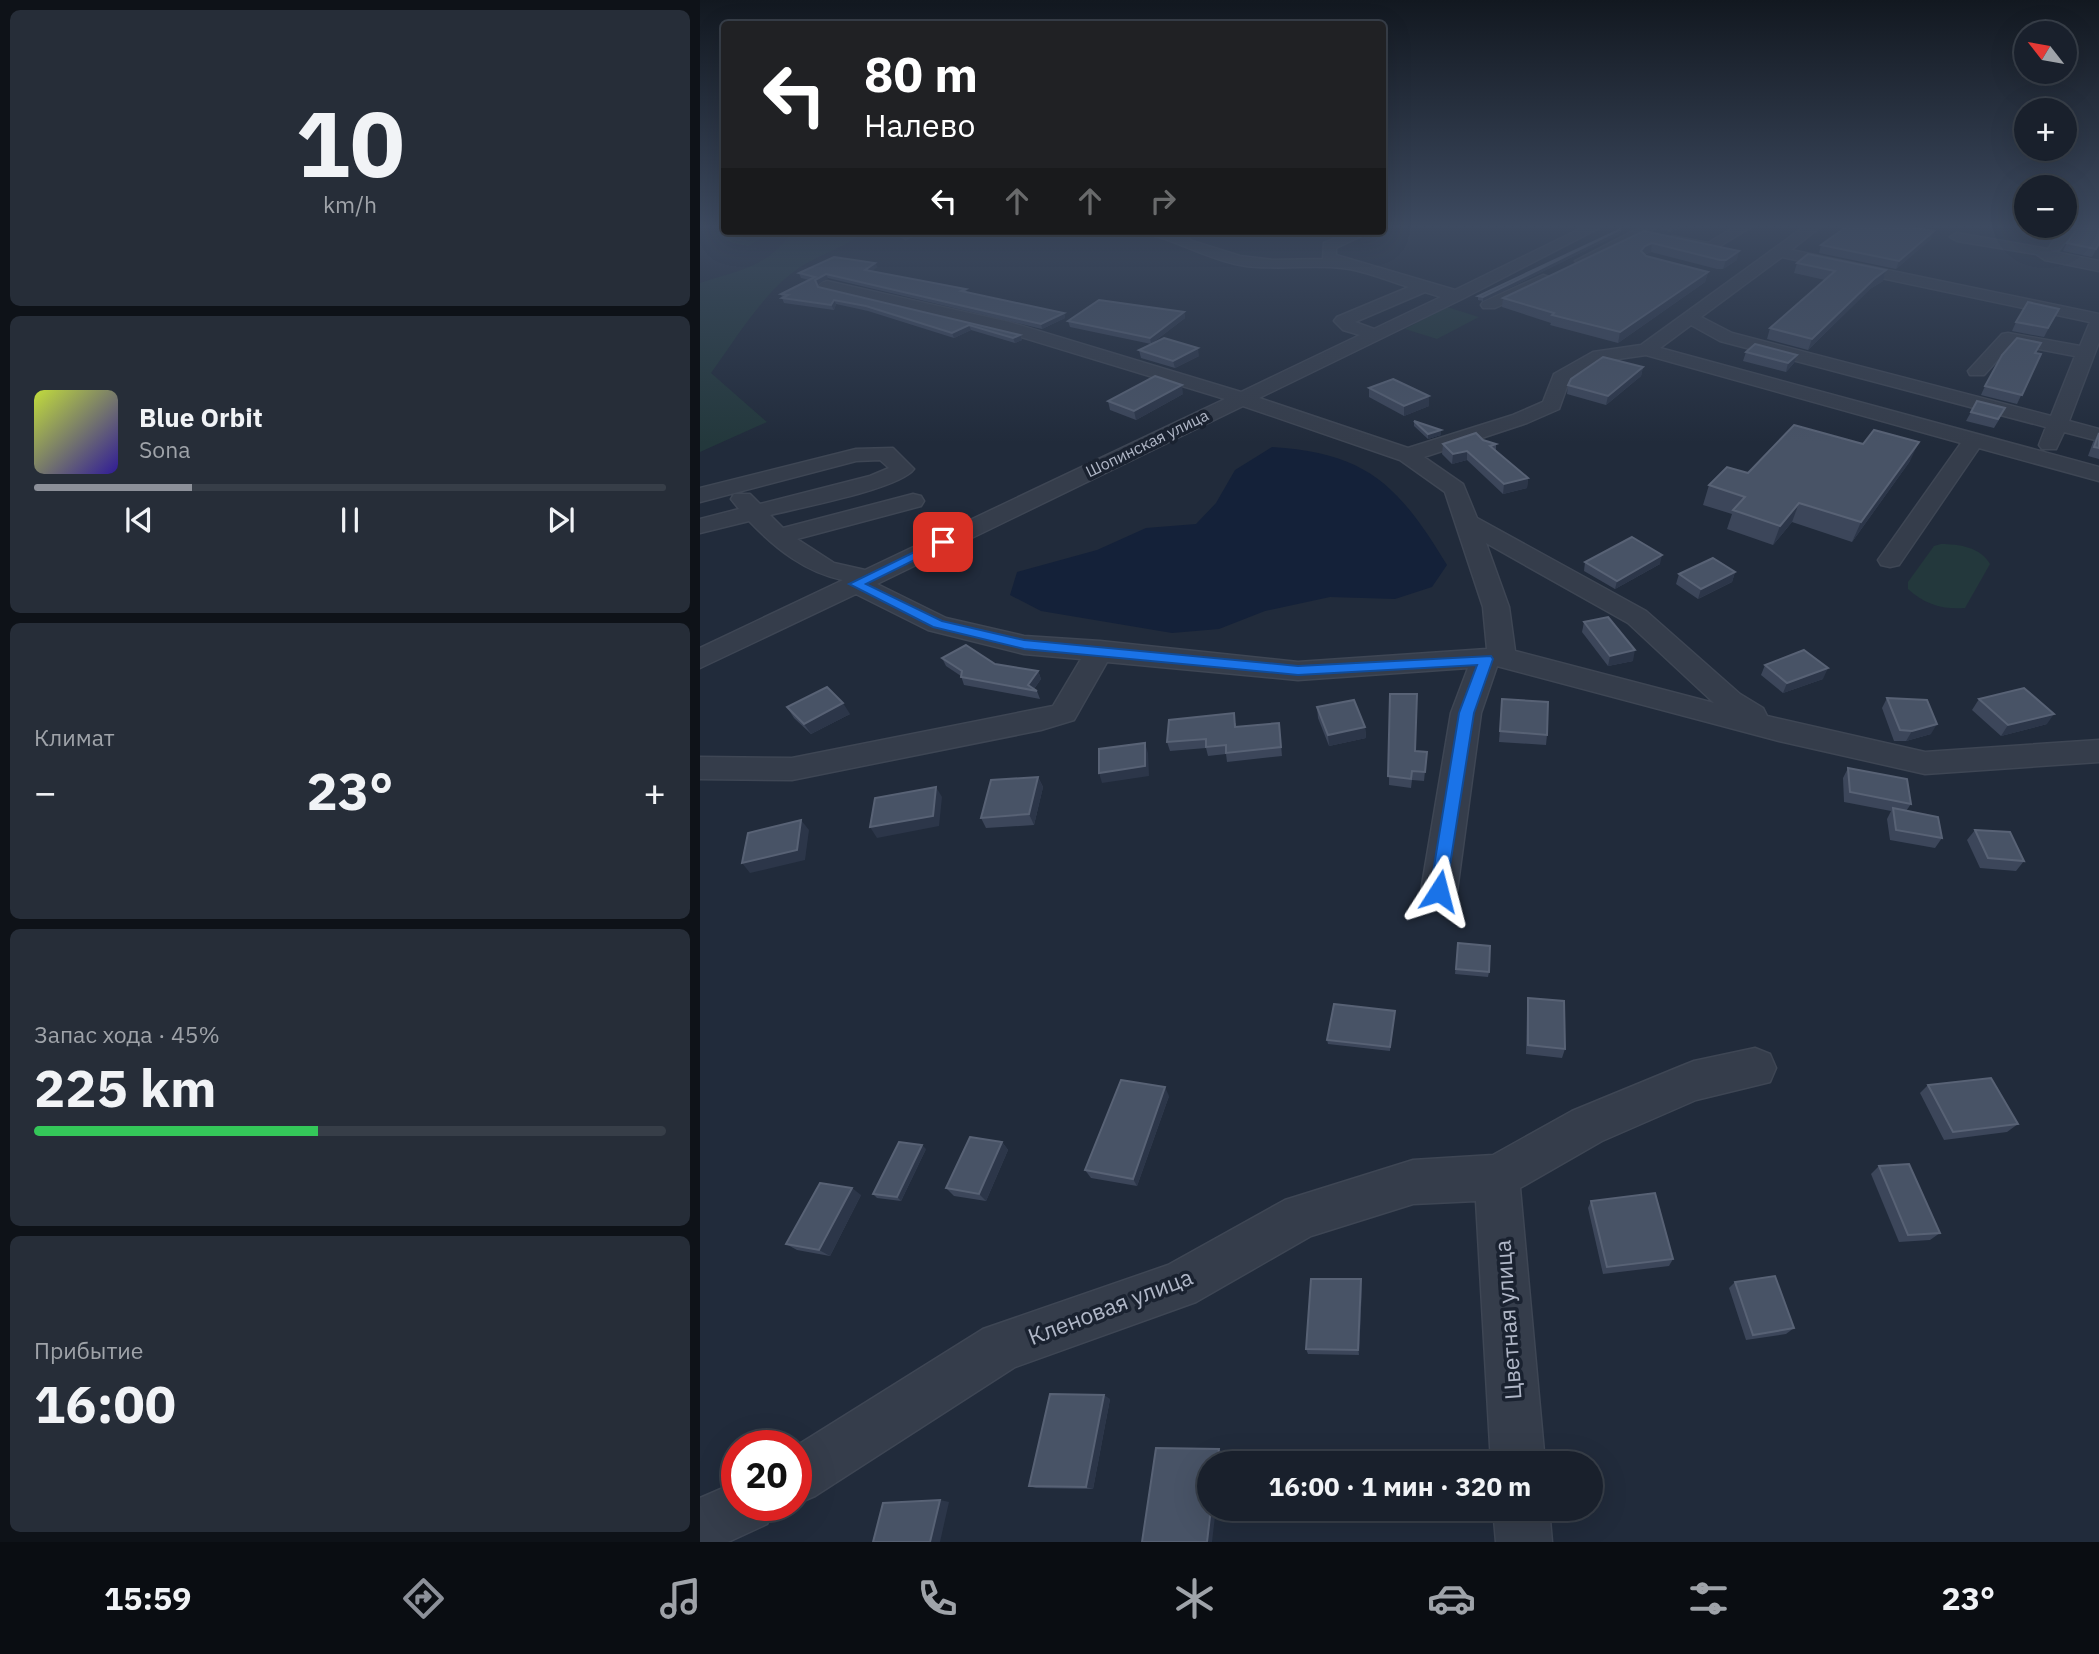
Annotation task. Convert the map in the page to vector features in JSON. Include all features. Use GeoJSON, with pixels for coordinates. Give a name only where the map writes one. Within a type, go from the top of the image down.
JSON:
{"type":"FeatureCollection","features":[{"type":"Feature","properties":{"kind":"street"},"geometry":{"type":"LineString","coordinates":[[884,299],[1003,326],[1241,398],[1278,413],[1408,455],[1455,489],[1496,607],[1494,658],[1466,713],[1439,891]]}},
{"type":"Feature","properties":{"kind":"street"},"geometry":{"type":"LineString","coordinates":[[1375,335],[1349,326],[1343,321],[1395,299]]}},
{"type":"Feature","properties":{"kind":"street","name":"Шопинская улица"},"geometry":{"type":"LineString","coordinates":[[700,659],[1450,299]]}},
{"type":"Feature","properties":{"kind":"street"},"geometry":{"type":"LineString","coordinates":[[1489,305],[1502,299]]}},
{"type":"Feature","properties":{"kind":"street"},"geometry":{"type":"LineString","coordinates":[[1646,350],[1716,299]]}},
{"type":"Feature","properties":{"kind":"street"},"geometry":{"type":"LineString","coordinates":[[2002,299],[2099,319],[2089,360],[2043,459]]}},
{"type":"Feature","properties":{"kind":"street"},"geometry":{"type":"LineString","coordinates":[[2012,301],[1994,325],[2008,338],[2089,360]]}},
{"type":"Feature","properties":{"kind":"street"},"geometry":{"type":"LineString","coordinates":[[1690,318],[1726,337],[2099,435]]}},
{"type":"Feature","properties":{"kind":"street"},"geometry":{"type":"LineString","coordinates":[[1977,371],[2008,338]]}},
{"type":"Feature","properties":{"kind":"street"},"geometry":{"type":"LineString","coordinates":[[1408,455],[1520,419],[1552,405],[1561,379],[1599,356],[1646,350],[2099,474]]}},
{"type":"Feature","properties":{"kind":"street"},"geometry":{"type":"LineString","coordinates":[[1811,396],[1839,367]]}},
{"type":"Feature","properties":{"kind":"street"},"geometry":{"type":"LineString","coordinates":[[1890,560],[1973,440]]}},
{"type":"Feature","properties":{"kind":"street"},"geometry":{"type":"LineString","coordinates":[[700,495],[856,455],[885,453],[903,469],[878,481],[700,526]]}},
{"type":"Feature","properties":{"kind":"street"},"geometry":{"type":"LineString","coordinates":[[733,486],[753,512],[778,537],[826,569],[862,581],[937,624],[1024,645],[1298,670],[1494,658],[1779,730],[1925,763],[2099,751]]}},
{"type":"Feature","properties":{"kind":"street"},"geometry":{"type":"LineString","coordinates":[[778,537],[914,501]]}},
{"type":"Feature","properties":{"kind":"street"},"geometry":{"type":"LineString","coordinates":[[1466,522],[1637,617],[1730,701],[1779,730]]}},
{"type":"Feature","properties":{"kind":"street"},"geometry":{"type":"LineString","coordinates":[[700,768],[792,769],[1030,723],[1064,713],[1100,650]]}},
{"type":"Feature","properties":{"kind":"street","name":"Кленовая улица"},"geometry":{"type":"LineString","coordinates":[[812,1466],[1001,1347],[1179,1284],[1301,1216],[1413,1182],[1497,1177],[1587,1126],[1694,1081],[1755,1068]]}},
{"type":"Feature","properties":{"kind":"street","name":"Цветная улица"},"geometry":{"type":"LineString","coordinates":[[1497,1177],[1517,1451]]}},
{"type":"Feature","properties":{"kind":"street"},"geometry":{"type":"LineString","coordinates":[[700,1527],[721,1517]]}},
{"type":"Feature","properties":{"kind":"street"},"geometry":{"type":"LineString","coordinates":[[1522,1521],[1524,1542]]}},
{"type":"Feature","properties":{"kind":"green space"},"geometry":{"type":"Polygon","coordinates":[[[700,299],[766,299],[711,373],[767,422],[700,452],[700,299]]]}},
{"type":"Feature","properties":{"kind":"green space"},"geometry":{"type":"Polygon","coordinates":[[[1447,307],[1479,317],[1437,339],[1405,329],[1447,307]]]}},
{"type":"Feature","properties":{"kind":"green space"},"geometry":{"type":"Polygon","coordinates":[[[1941,544],[1975,550],[1990,564],[1965,608],[1934,605],[1908,589],[1908,582],[1934,546],[1941,544]]]}},
{"type":"Feature","properties":{"kind":"water"},"geometry":{"type":"Polygon","coordinates":[[[1272,447],[1333,457],[1357,466],[1378,479],[1413,514],[1447,565],[1432,587],[1395,599],[1330,597],[1265,611],[1219,629],[1172,633],[1041,611],[1010,595],[1017,572],[1097,550],[1146,528],[1196,524],[1216,503],[1235,470],[1272,447]]]}},
{"type":"Feature","properties":{"kind":"building"},"geometry":{"type":"Polygon","coordinates":[[[789,299],[868,299],[1020,335],[1013,338],[969,325],[952,333],[866,306],[834,300],[831,305],[789,299]]]}},
{"type":"Feature","properties":{"kind":"building"},"geometry":{"type":"Polygon","coordinates":[[[933,299],[998,299],[1064,313],[1041,324],[933,299]]]}},
{"type":"Feature","properties":{"kind":"building"},"geometry":{"type":"Polygon","coordinates":[[[1506,299],[1668,299],[1620,332],[1552,315],[1554,313],[1506,299]]]}},
{"type":"Feature","properties":{"kind":"building"},"geometry":{"type":"Polygon","coordinates":[[[1803,299],[1853,299],[1812,339],[1770,328],[1803,299]]]}},
{"type":"Feature","properties":{"kind":"building"},"geometry":{"type":"Polygon","coordinates":[[[1099,300],[1184,312],[1150,338],[1068,321],[1099,300]]]}},
{"type":"Feature","properties":{"kind":"building"},"geometry":{"type":"Polygon","coordinates":[[[2028,302],[2059,309],[2048,328],[2016,322],[2028,302]]]}},
{"type":"Feature","properties":{"kind":"building"},"geometry":{"type":"Polygon","coordinates":[[[1164,338],[1198,348],[1173,361],[1139,350],[1164,338]]]}},
{"type":"Feature","properties":{"kind":"building"},"geometry":{"type":"Polygon","coordinates":[[[2017,338],[2041,343],[2035,353],[2041,354],[2022,395],[1985,386],[2002,355],[2017,338]]]}},
{"type":"Feature","properties":{"kind":"building"},"geometry":{"type":"Polygon","coordinates":[[[1755,344],[1797,355],[1788,363],[1746,352],[1755,344]]]}},
{"type":"Feature","properties":{"kind":"building"},"geometry":{"type":"Polygon","coordinates":[[[1603,357],[1643,367],[1608,396],[1568,385],[1571,379],[1603,357]]]}},
{"type":"Feature","properties":{"kind":"building"},"geometry":{"type":"Polygon","coordinates":[[[1155,376],[1182,385],[1134,411],[1108,401],[1155,376]]]}},
{"type":"Feature","properties":{"kind":"building"},"geometry":{"type":"Polygon","coordinates":[[[1393,379],[1429,396],[1404,406],[1369,388],[1393,379]]]}},
{"type":"Feature","properties":{"kind":"building"},"geometry":{"type":"Polygon","coordinates":[[[1977,401],[2005,408],[1998,419],[1971,412],[1977,401]]]}},
{"type":"Feature","properties":{"kind":"building"},"geometry":{"type":"Polygon","coordinates":[[[1414,421],[1441,430],[1428,434],[1414,421]]]}},
{"type":"Feature","properties":{"kind":"building"},"geometry":{"type":"Polygon","coordinates":[[[1794,425],[1863,444],[1874,430],[1919,442],[1861,522],[1799,503],[1780,526],[1733,510],[1745,497],[1709,485],[1727,467],[1748,473],[1794,425]]]}},
{"type":"Feature","properties":{"kind":"building"},"geometry":{"type":"Polygon","coordinates":[[[1476,433],[1483,440],[1496,444],[1490,446],[1528,478],[1504,484],[1467,451],[1453,454],[1443,444],[1476,433]]]}},
{"type":"Feature","properties":{"kind":"building"},"geometry":{"type":"Polygon","coordinates":[[[2099,433],[2099,448],[2094,447],[2099,433]]]}},
{"type":"Feature","properties":{"kind":"building"},"geometry":{"type":"Polygon","coordinates":[[[1632,537],[1662,555],[1617,581],[1585,562],[1632,537]]]}},
{"type":"Feature","properties":{"kind":"building"},"geometry":{"type":"Polygon","coordinates":[[[1713,558],[1735,572],[1701,589],[1679,574],[1713,558]]]}},
{"type":"Feature","properties":{"kind":"building"},"geometry":{"type":"Polygon","coordinates":[[[1608,617],[1635,650],[1610,656],[1584,622],[1608,617]]]}},
{"type":"Feature","properties":{"kind":"building"},"geometry":{"type":"Polygon","coordinates":[[[966,645],[995,664],[1038,671],[1028,685],[1037,691],[961,677],[962,671],[942,658],[966,645]]]}},
{"type":"Feature","properties":{"kind":"building"},"geometry":{"type":"Polygon","coordinates":[[[1804,650],[1828,668],[1787,683],[1765,665],[1804,650]]]}},
{"type":"Feature","properties":{"kind":"building"},"geometry":{"type":"Polygon","coordinates":[[[827,687],[843,703],[804,724],[787,707],[827,687]]]}},
{"type":"Feature","properties":{"kind":"building"},"geometry":{"type":"Polygon","coordinates":[[[2024,688],[2054,714],[2008,725],[1979,699],[2024,688]]]}},
{"type":"Feature","properties":{"kind":"building"},"geometry":{"type":"Polygon","coordinates":[[[1390,694],[1417,694],[1415,751],[1427,752],[1425,772],[1412,771],[1411,779],[1388,776],[1390,694]]]}},
{"type":"Feature","properties":{"kind":"building"},"geometry":{"type":"Polygon","coordinates":[[[1887,698],[1927,700],[1937,724],[1912,731],[1900,730],[1887,698]]]}},
{"type":"Feature","properties":{"kind":"building"},"geometry":{"type":"Polygon","coordinates":[[[1502,699],[1548,702],[1547,735],[1500,731],[1502,699]]]}},
{"type":"Feature","properties":{"kind":"building"},"geometry":{"type":"Polygon","coordinates":[[[1354,700],[1365,727],[1328,735],[1317,707],[1354,700]]]}},
{"type":"Feature","properties":{"kind":"building"},"geometry":{"type":"Polygon","coordinates":[[[1234,713],[1235,727],[1279,723],[1281,747],[1226,753],[1226,745],[1206,747],[1206,739],[1167,742],[1169,720],[1234,713]]]}},
{"type":"Feature","properties":{"kind":"building"},"geometry":{"type":"Polygon","coordinates":[[[1145,743],[1145,766],[1099,773],[1099,749],[1145,743]]]}},
{"type":"Feature","properties":{"kind":"building"},"geometry":{"type":"Polygon","coordinates":[[[1848,768],[1907,779],[1911,804],[1850,792],[1848,768]]]}},
{"type":"Feature","properties":{"kind":"building"},"geometry":{"type":"Polygon","coordinates":[[[1038,777],[1029,814],[981,818],[991,780],[1038,777]]]}},
{"type":"Feature","properties":{"kind":"building"},"geometry":{"type":"Polygon","coordinates":[[[936,787],[933,816],[870,827],[875,798],[936,787]]]}},
{"type":"Feature","properties":{"kind":"building"},"geometry":{"type":"Polygon","coordinates":[[[1893,808],[1938,817],[1942,838],[1896,830],[1893,808]]]}},
{"type":"Feature","properties":{"kind":"building"},"geometry":{"type":"Polygon","coordinates":[[[801,820],[797,850],[742,863],[748,833],[801,820]]]}},
{"type":"Feature","properties":{"kind":"building"},"geometry":{"type":"Polygon","coordinates":[[[1975,830],[2010,832],[2024,861],[1988,858],[1975,830]]]}},
{"type":"Feature","properties":{"kind":"building"},"geometry":{"type":"Polygon","coordinates":[[[1458,943],[1490,946],[1489,972],[1456,969],[1458,943]]]}},
{"type":"Feature","properties":{"kind":"building"},"geometry":{"type":"Polygon","coordinates":[[[1528,998],[1564,1001],[1565,1049],[1528,1045],[1528,998]]]}},
{"type":"Feature","properties":{"kind":"building"},"geometry":{"type":"Polygon","coordinates":[[[1334,1004],[1395,1011],[1390,1047],[1327,1040],[1334,1004]]]}},
{"type":"Feature","properties":{"kind":"building"},"geometry":{"type":"Polygon","coordinates":[[[1991,1078],[2018,1124],[1953,1132],[1928,1085],[1991,1078]]]}},
{"type":"Feature","properties":{"kind":"building"},"geometry":{"type":"Polygon","coordinates":[[[1121,1080],[1165,1087],[1133,1179],[1085,1170],[1121,1080]]]}},
{"type":"Feature","properties":{"kind":"building"},"geometry":{"type":"Polygon","coordinates":[[[970,1137],[1002,1142],[979,1194],[946,1188],[970,1137]]]}},
{"type":"Feature","properties":{"kind":"building"},"geometry":{"type":"Polygon","coordinates":[[[899,1142],[922,1145],[897,1197],[873,1194],[899,1142]]]}},
{"type":"Feature","properties":{"kind":"building"},"geometry":{"type":"Polygon","coordinates":[[[1909,1164],[1940,1233],[1908,1235],[1879,1166],[1909,1164]]]}},
{"type":"Feature","properties":{"kind":"building"},"geometry":{"type":"Polygon","coordinates":[[[820,1183],[852,1188],[819,1250],[786,1244],[820,1183]]]}},
{"type":"Feature","properties":{"kind":"building"},"geometry":{"type":"Polygon","coordinates":[[[1655,1193],[1673,1259],[1607,1267],[1591,1201],[1655,1193]]]}},
{"type":"Feature","properties":{"kind":"building"},"geometry":{"type":"Polygon","coordinates":[[[1775,1276],[1794,1328],[1753,1335],[1735,1282],[1775,1276]]]}},
{"type":"Feature","properties":{"kind":"building"},"geometry":{"type":"Polygon","coordinates":[[[1311,1279],[1361,1279],[1358,1350],[1306,1349],[1311,1279]]]}},
{"type":"Feature","properties":{"kind":"building"},"geometry":{"type":"Polygon","coordinates":[[[1050,1394],[1104,1395],[1086,1487],[1029,1486],[1050,1394]]]}},
{"type":"Feature","properties":{"kind":"building"},"geometry":{"type":"Polygon","coordinates":[[[1156,1448],[1219,1449],[1197,1451],[1197,1521],[1209,1521],[1207,1542],[1142,1542],[1156,1448]]]}},
{"type":"Feature","properties":{"kind":"building"},"geometry":{"type":"Polygon","coordinates":[[[940,1500],[930,1542],[873,1542],[883,1503],[940,1500]]]}},
{"type":"Feature","properties":{"kind":"route"},"geometry":{"type":"LineString","coordinates":[[943,542],[856,584],[937,624],[1024,645],[1298,670],[1486,659],[1466,713],[1439,891]]}}]}
